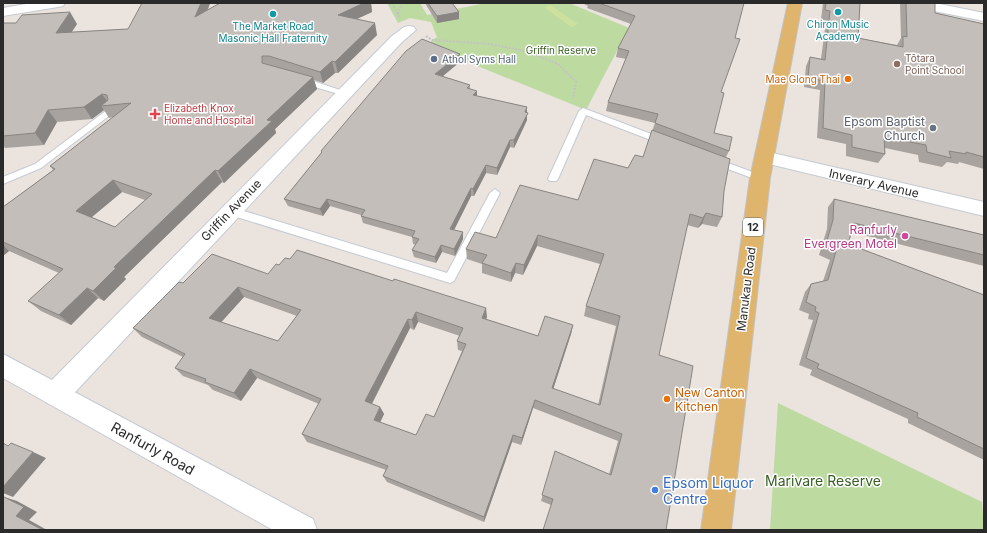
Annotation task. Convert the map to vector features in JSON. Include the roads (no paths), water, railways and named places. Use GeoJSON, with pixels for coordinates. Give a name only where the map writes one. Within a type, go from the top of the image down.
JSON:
{"type":"FeatureCollection","features":[{"type":"Feature","properties":{"kind":"main road","name":"Manukau Road"},"geometry":{"type":"LineString","coordinates":[[716,530],[760,178],[792,4]]}},
{"type":"Feature","properties":{"kind":"street"},"geometry":{"type":"LineString","coordinates":[[3,12],[58,3]]}},
{"type":"Feature","properties":{"kind":"street"},"geometry":{"type":"LineString","coordinates":[[914,3],[984,17]]}},
{"type":"Feature","properties":{"kind":"street","name":"Griffin Avenue"},"geometry":{"type":"LineString","coordinates":[[56,394],[344,93],[397,39],[409,30]]}},
{"type":"Feature","properties":{"kind":"street","name":"Inverary Avenue"},"geometry":{"type":"LineString","coordinates":[[764,157],[984,209]]}},
{"type":"Feature","properties":{"kind":"street","name":"Ranfurly Road"},"geometry":{"type":"LineString","coordinates":[[3,365],[302,530]]}},
{"type":"Feature","properties":{"kind":"lane"},"geometry":{"type":"LineString","coordinates":[[292,78],[344,93]]}},
{"type":"Feature","properties":{"kind":"lane"},"geometry":{"type":"LineString","coordinates":[[3,181],[38,166],[111,110]]}},
{"type":"Feature","properties":{"kind":"lane"},"geometry":{"type":"LineString","coordinates":[[554,179],[583,111],[672,145]]}},
{"type":"Feature","properties":{"kind":"lane"},"geometry":{"type":"LineString","coordinates":[[709,159],[760,178]]}},
{"type":"Feature","properties":{"kind":"lane"},"geometry":{"type":"LineString","coordinates":[[231,211],[450,278],[495,194]]}},
{"type":"Feature","properties":{"kind":"place","name":"Chiron Music Academy"},"geometry":{"type":"Point","coordinates":[838,12]}},
{"type":"Feature","properties":{"kind":"place","name":"The Market Road Masonic Hall Fraternity"},"geometry":{"type":"Point","coordinates":[273,14]}},
{"type":"Feature","properties":{"kind":"place","name":"Athol Syms Hall"},"geometry":{"type":"Point","coordinates":[434,59]}},
{"type":"Feature","properties":{"kind":"place","name":"Tōtara Point School"},"geometry":{"type":"Point","coordinates":[897,64]}},
{"type":"Feature","properties":{"kind":"place","name":"Mae Glong Thai"},"geometry":{"type":"Point","coordinates":[848,79]}},
{"type":"Feature","properties":{"kind":"place","name":"Elizabeth Knox Home and Hospital"},"geometry":{"type":"Point","coordinates":[155,114]}},
{"type":"Feature","properties":{"kind":"place","name":"Epsom Baptist Church"},"geometry":{"type":"Point","coordinates":[933,128]}},
{"type":"Feature","properties":{"kind":"place","name":"Ranfurly Evergreen Motel"},"geometry":{"type":"Point","coordinates":[905,236]}},
{"type":"Feature","properties":{"kind":"place","name":"New Canton Kitchen"},"geometry":{"type":"Point","coordinates":[667,399]}},
{"type":"Feature","properties":{"kind":"place","name":"Epsom Liquor Centre"},"geometry":{"type":"Point","coordinates":[655,490]}},
{"type":"Feature","properties":{"kind":"park label","name":"Griffin Reserve"},"geometry":{"type":"Point","coordinates":[561,50]}},
{"type":"Feature","properties":{"kind":"park label","name":"Marivare Reserve"},"geometry":{"type":"Point","coordinates":[823,480]}}]}
